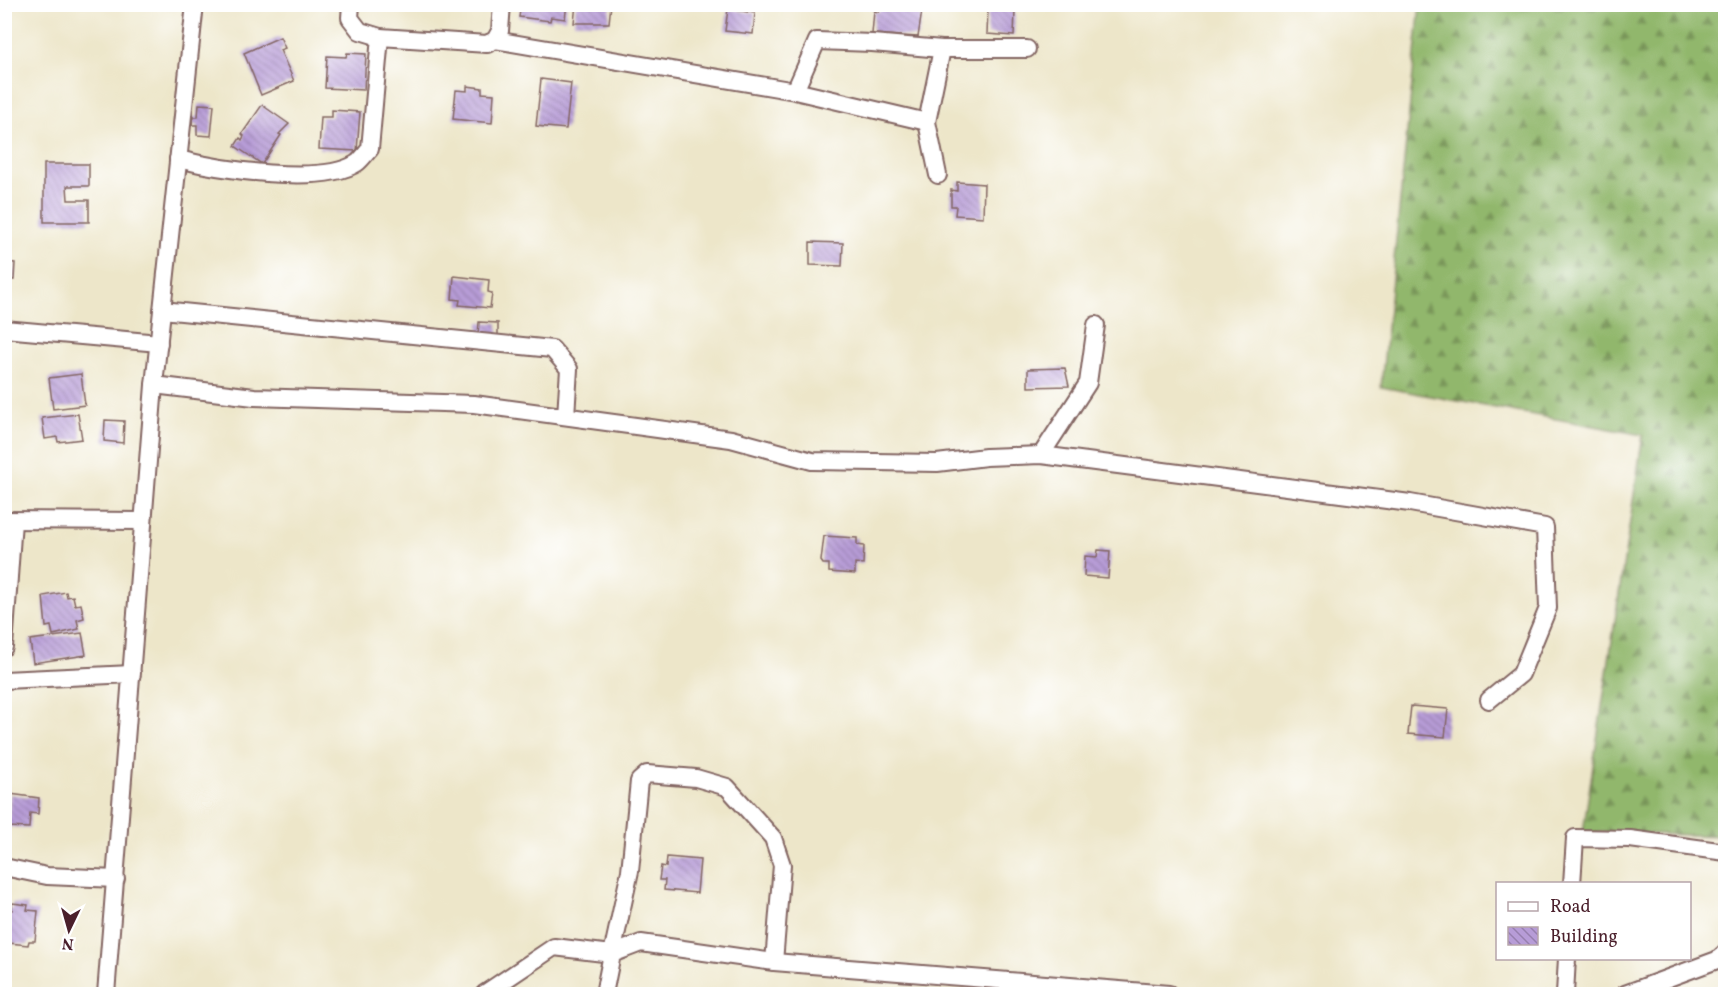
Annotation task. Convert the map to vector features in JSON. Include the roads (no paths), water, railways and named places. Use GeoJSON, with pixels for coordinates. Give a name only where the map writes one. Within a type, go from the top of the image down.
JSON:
{"type":"FeatureCollection","features":[{"type":"Feature","properties":{"kind":"street"},"geometry":{"type":"LineString","coordinates":[[106,994],[154,385],[195,4]]}},
{"type":"Feature","properties":{"kind":"street"},"geometry":{"type":"LineString","coordinates":[[351,4],[350,18],[360,31],[380,37],[487,44],[495,40],[500,31],[502,4]]}},
{"type":"Feature","properties":{"kind":"street"},"geometry":{"type":"LineString","coordinates":[[178,159],[217,168],[307,174],[337,170],[357,162],[370,149],[380,37]]}},
{"type":"Feature","properties":{"kind":"street"},"geometry":{"type":"LineString","coordinates":[[495,40],[795,91],[927,122]]}},
{"type":"Feature","properties":{"kind":"street"},"geometry":{"type":"LineString","coordinates":[[795,91],[817,41],[942,49],[1027,49]]}},
{"type":"Feature","properties":{"kind":"street"},"geometry":{"type":"LineString","coordinates":[[938,175],[927,122],[942,49]]}},
{"type":"Feature","properties":{"kind":"street"},"geometry":{"type":"LineString","coordinates":[[162,309],[552,349],[569,369],[566,416]]}},
{"type":"Feature","properties":{"kind":"street"},"geometry":{"type":"LineString","coordinates":[[1041,455],[1088,383],[1096,325]]}},
{"type":"Feature","properties":{"kind":"street"},"geometry":{"type":"LineString","coordinates":[[4,329],[159,343]]}},
{"type":"Feature","properties":{"kind":"street"},"geometry":{"type":"LineString","coordinates":[[154,385],[254,397],[474,404],[732,439],[812,461],[937,463],[986,457],[1041,455],[1410,503],[1545,527],[1548,608],[1521,674],[1489,700]]}},
{"type":"Feature","properties":{"kind":"street"},"geometry":{"type":"LineString","coordinates":[[4,647],[9,520],[142,521]]}},
{"type":"Feature","properties":{"kind":"street"},"geometry":{"type":"LineString","coordinates":[[4,680],[132,674]]}},
{"type":"Feature","properties":{"kind":"street"},"geometry":{"type":"LineString","coordinates":[[604,994],[630,871],[639,781],[647,774],[696,778],[727,788],[773,838],[782,865],[774,962]]}},
{"type":"Feature","properties":{"kind":"street"},"geometry":{"type":"LineString","coordinates":[[1572,882],[1575,838],[1630,839],[1725,852]]}},
{"type":"Feature","properties":{"kind":"street"},"geometry":{"type":"LineString","coordinates":[[4,867],[47,876],[116,879]]}},
{"type":"Feature","properties":{"kind":"street"},"geometry":{"type":"LineString","coordinates":[[484,994],[554,947],[612,954],[641,943],[774,962],[1042,988],[1169,994]]}},
{"type":"Feature","properties":{"kind":"street"},"geometry":{"type":"LineString","coordinates":[[1624,994],[1717,960],[1725,952]]}},
{"type":"Feature","properties":{"kind":"street"},"geometry":{"type":"LineString","coordinates":[[1565,994],[1568,960]]}}]}
